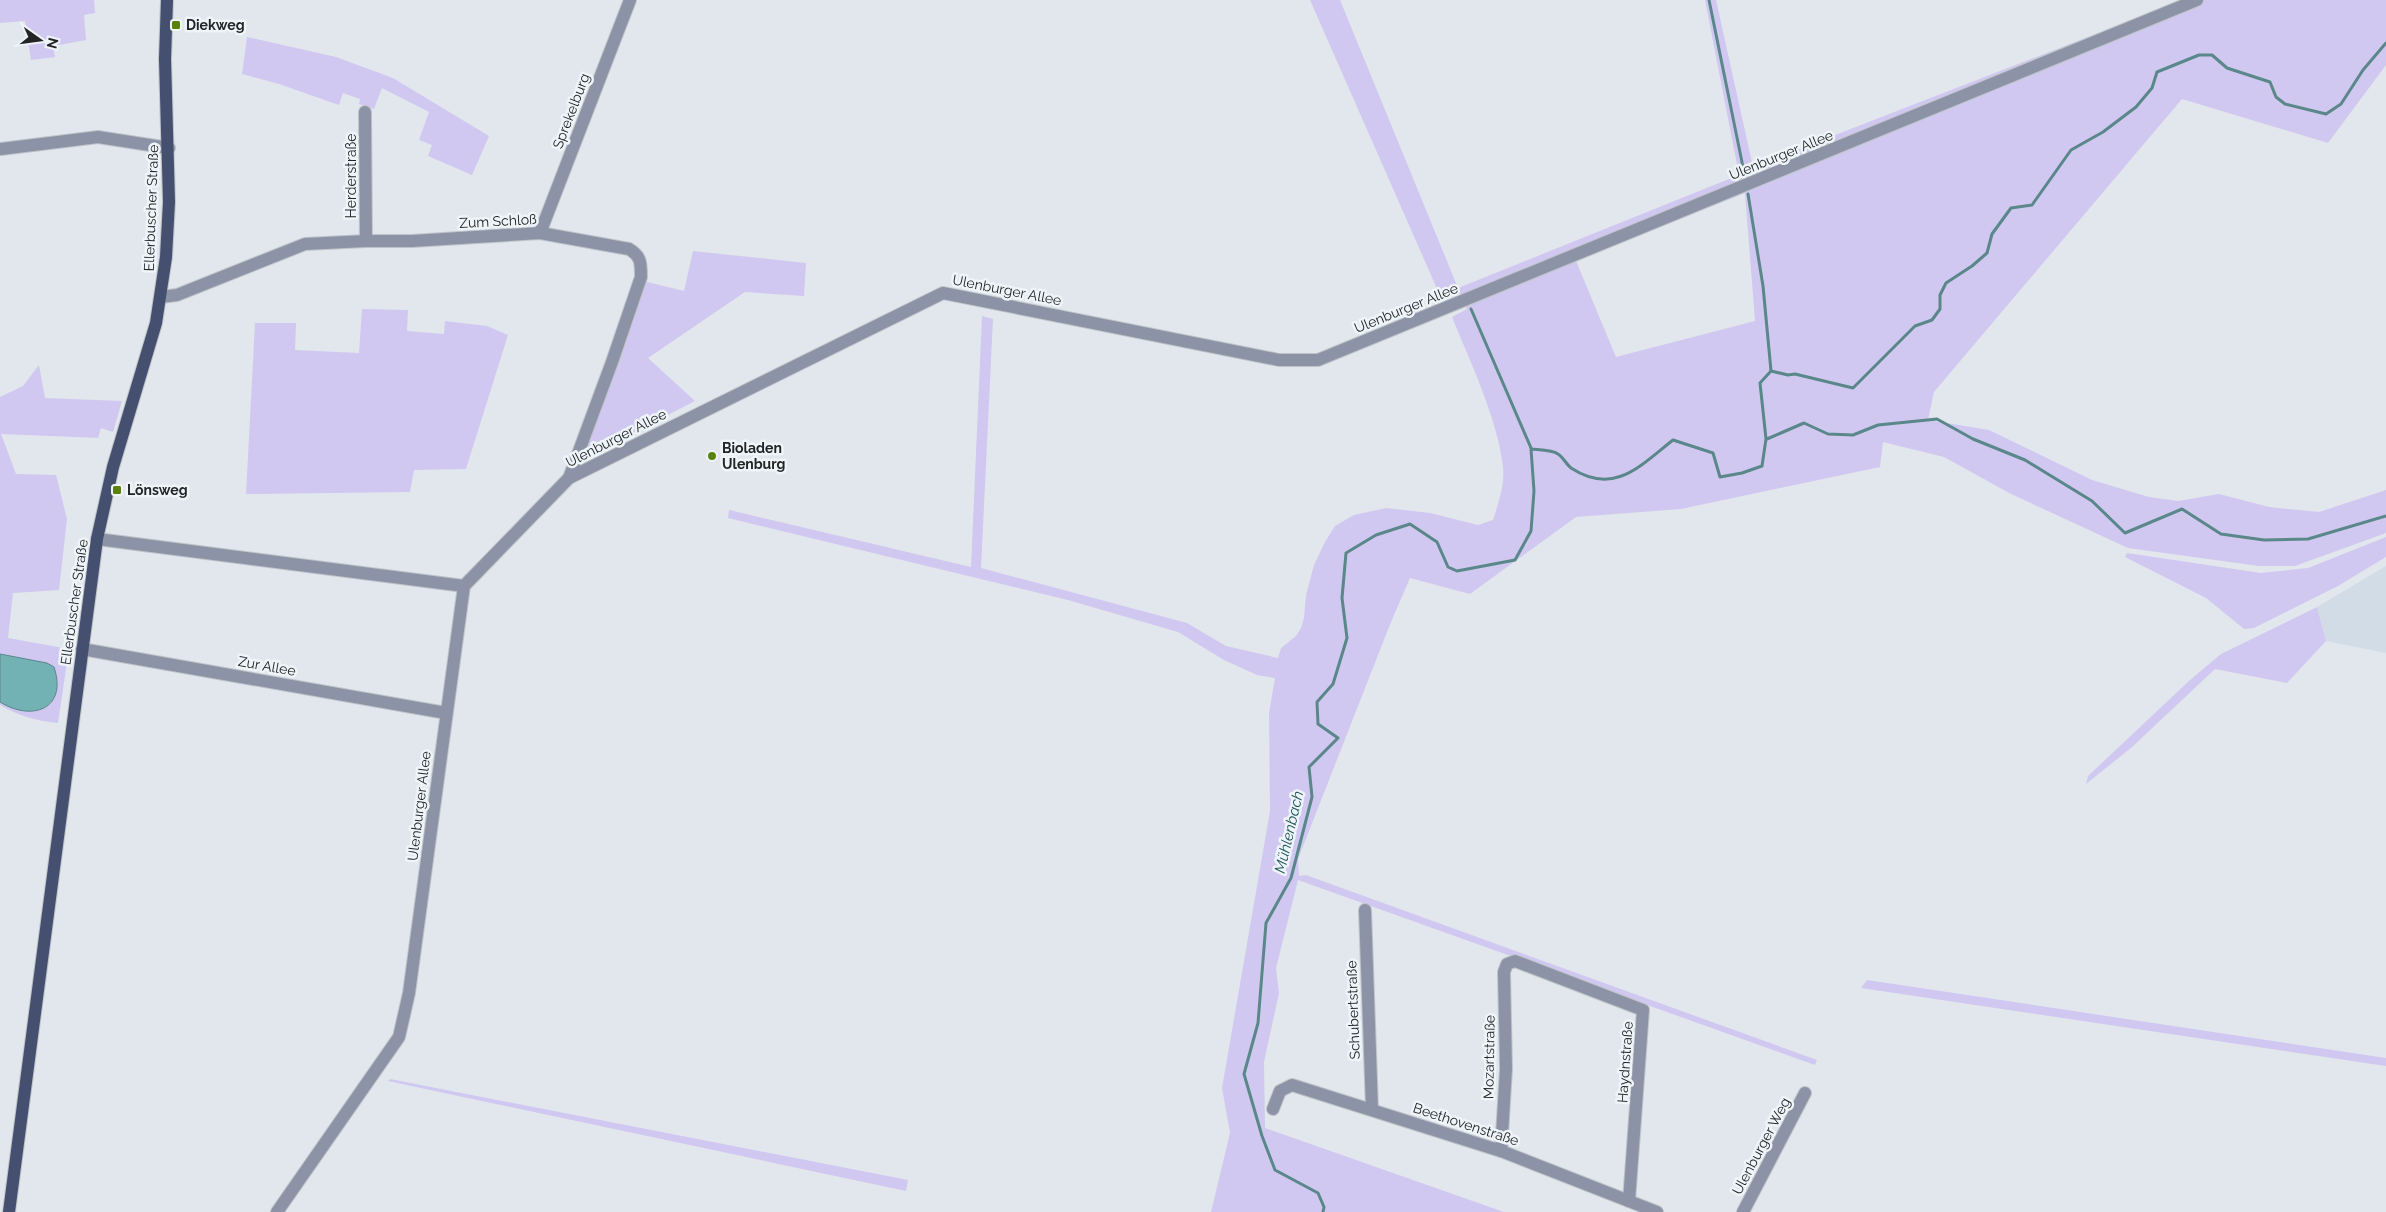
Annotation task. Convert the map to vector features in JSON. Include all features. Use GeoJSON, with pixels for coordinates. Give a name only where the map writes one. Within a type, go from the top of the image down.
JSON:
{"type":"FeatureCollection","features":[{"type":"Feature","properties":{"kind":"main road","name":"Ellerbuscher Straße"},"geometry":{"type":"LineString","coordinates":[[9,1212],[98,539],[114,467],[156,323],[161,297],[166,257],[169,148],[165,59],[168,0]]}},
{"type":"Feature","properties":{"kind":"street","name":"Sprekelburg"},"geometry":{"type":"LineString","coordinates":[[540,233],[630,0]]}},
{"type":"Feature","properties":{"kind":"street","name":"Ulenburger Allee"},"geometry":{"type":"LineString","coordinates":[[277,1212],[398,1037],[410,994],[464,586],[569,478],[942,293],[1279,360],[1318,360],[2197,0]]}},
{"type":"Feature","properties":{"kind":"street","name":"Herderstraße"},"geometry":{"type":"LineString","coordinates":[[366,112],[366,241]]}},
{"type":"Feature","properties":{"kind":"street"},"geometry":{"type":"LineString","coordinates":[[1,149],[98,137],[169,148]]}},
{"type":"Feature","properties":{"kind":"street","name":"Zum Schloß"},"geometry":{"type":"LineString","coordinates":[[161,297],[177,295],[305,244],[412,241],[540,233],[629,249],[638,254],[641,262],[641,276],[612,362],[569,478]]}},
{"type":"Feature","properties":{"kind":"street"},"geometry":{"type":"LineString","coordinates":[[98,539],[464,586]]}},
{"type":"Feature","properties":{"kind":"street","name":"Zur Allee"},"geometry":{"type":"LineString","coordinates":[[82,649],[446,713]]}},
{"type":"Feature","properties":{"kind":"street","name":"Schubertstraße"},"geometry":{"type":"LineString","coordinates":[[1365,910],[1372,1109]]}},
{"type":"Feature","properties":{"kind":"street","name":"Haydnstraße"},"geometry":{"type":"LineString","coordinates":[[1507,964],[1515,961],[1643,1010],[1639,1086],[1629,1201]]}},
{"type":"Feature","properties":{"kind":"street","name":"Mozartstraße"},"geometry":{"type":"LineString","coordinates":[[1501,1151],[1506,1069],[1504,972],[1507,964]]}},
{"type":"Feature","properties":{"kind":"street","name":"Beethovenstraße"},"geometry":{"type":"LineString","coordinates":[[1273,1109],[1280,1092],[1292,1085],[1501,1151],[1657,1212]]}},
{"type":"Feature","properties":{"kind":"street","name":"Ulenburger Weg"},"geometry":{"type":"LineString","coordinates":[[1743,1212],[1806,1093]]}},
{"type":"Feature","properties":{"kind":"shaded area"},"geometry":{"type":"Polygon","coordinates":[[[0,0],[94,0],[95,13],[84,15],[86,40],[53,46],[55,57],[31,60],[25,21],[0,23],[0,0]]]}},
{"type":"Feature","properties":{"kind":"shaded area"},"geometry":{"type":"Polygon","coordinates":[[[1310,0],[1340,0],[1458,288],[1739,175],[1705,0],[1716,0],[1753,167],[2183,0],[2386,0],[2386,65],[2328,143],[2182,99],[1934,392],[1928,420],[1989,430],[2092,480],[2149,497],[2178,501],[2219,494],[2269,507],[2319,512],[2386,490],[2386,533],[2295,566],[2259,566],[2128,548],[2011,494],[1944,457],[1883,442],[1880,467],[1681,509],[1576,517],[1470,594],[1410,578],[1298,859],[1299,876],[1306,875],[1817,1060],[1815,1065],[1298,880],[1276,968],[1279,993],[1264,1062],[1265,1128],[1504,1212],[1211,1212],[1230,1133],[1222,1088],[1270,811],[1269,713],[1275,678],[1257,675],[1224,660],[1178,632],[1068,600],[728,518],[729,510],[971,567],[982,316],[993,319],[981,568],[1187,623],[1226,646],[1278,658],[1281,648],[1296,636],[1301,628],[1306,595],[1314,565],[1335,526],[1354,515],[1386,508],[1430,513],[1478,525],[1493,520],[1502,487],[1503,467],[1489,410],[1452,317],[1467,309],[1457,289],[1438,291],[1310,0]],[[1745,193],[1576,261],[1616,357],[1755,321],[1745,193]]]}},
{"type":"Feature","properties":{"kind":"shaded area"},"geometry":{"type":"Polygon","coordinates":[[[247,37],[336,57],[393,78],[489,136],[472,175],[428,156],[432,145],[419,140],[429,112],[382,88],[374,109],[359,104],[360,99],[343,93],[339,105],[279,84],[242,74],[247,37]]]}},
{"type":"Feature","properties":{"kind":"shaded area"},"geometry":{"type":"Polygon","coordinates":[[[693,251],[806,263],[804,296],[745,292],[648,358],[695,401],[580,460],[643,281],[684,291],[693,251]]]}},
{"type":"Feature","properties":{"kind":"shaded area"},"geometry":{"type":"Polygon","coordinates":[[[362,309],[408,310],[407,331],[444,334],[445,321],[487,326],[508,335],[466,469],[414,470],[410,492],[246,494],[255,323],[296,323],[295,350],[359,353],[362,309]]]}},
{"type":"Feature","properties":{"kind":"shaded area"},"geometry":{"type":"Polygon","coordinates":[[[39,365],[45,398],[122,401],[113,432],[101,428],[98,438],[1,434],[16,474],[56,475],[67,519],[59,590],[13,593],[8,638],[69,649],[58,723],[28,717],[0,705],[0,397],[23,386],[39,365]]]}},
{"type":"Feature","properties":{"kind":"shaded area"},"geometry":{"type":"Polygon","coordinates":[[[2386,537],[2386,557],[2338,586],[2254,628],[2244,629],[2206,598],[2125,557],[2127,553],[2261,573],[2308,568],[2386,537]]]}},
{"type":"Feature","properties":{"kind":"shaded area"},"geometry":{"type":"Polygon","coordinates":[[[2386,566],[2386,653],[2326,641],[2317,607],[2386,566]]]}},
{"type":"Feature","properties":{"kind":"shaded area"},"geometry":{"type":"Polygon","coordinates":[[[2317,607],[2326,641],[2287,683],[2215,669],[2131,748],[2086,784],[2088,776],[2190,680],[2221,654],[2317,607]]]}},
{"type":"Feature","properties":{"kind":"shaded area"},"geometry":{"type":"Polygon","coordinates":[[[1867,980],[2386,1058],[2386,1066],[1861,988],[1867,980]]]}},
{"type":"Feature","properties":{"kind":"shaded area"},"geometry":{"type":"Polygon","coordinates":[[[390,1079],[908,1180],[906,1191],[388,1081],[390,1079]]]}},
{"type":"Feature","properties":{"kind":"water"},"geometry":{"type":"Polygon","coordinates":[[[0,654],[47,663],[54,667],[57,681],[56,693],[52,702],[44,708],[35,711],[24,711],[0,702],[0,654]]]}},
{"type":"Feature","properties":{"kind":"waterway"},"geometry":{"type":"LineString","coordinates":[[1709,0],[1744,172]]}},
{"type":"Feature","properties":{"kind":"waterway","name":"Mühlenbach"},"geometry":{"type":"LineString","coordinates":[[1323,1212],[1324,1207],[1318,1193],[1275,1170],[1262,1136],[1244,1074],[1258,1023],[1266,923],[1291,878],[1312,797],[1309,767],[1338,738],[1318,724],[1317,702],[1333,684],[1347,638],[1342,598],[1346,553],[1376,535],[1410,524],[1437,542],[1448,567],[1457,571],[1515,560],[1531,531],[1534,491],[1531,449],[1558,454],[1571,468],[1586,476],[1600,479],[1613,478],[1638,468],[1673,440],[1713,453],[1720,477],[1742,473],[1762,466],[1766,439],[1760,383],[1771,371],[1788,375],[1795,374],[1853,388],[1915,326],[1932,320],[1940,309],[1940,295],[1946,283],[1972,266],[1987,253],[1992,234],[2011,208],[2032,205],[2071,150],[2103,132],[2136,107],[2152,88],[2157,72],[2199,55],[2212,55],[2227,68],[2270,82],[2276,97],[2285,104],[2326,114],[2341,104],[2363,70],[2386,43]]}},
{"type":"Feature","properties":{"kind":"waterway"},"geometry":{"type":"LineString","coordinates":[[1748,194],[1763,286],[1771,371]]}},
{"type":"Feature","properties":{"kind":"waterway"},"geometry":{"type":"LineString","coordinates":[[1471,309],[1531,448]]}},
{"type":"Feature","properties":{"kind":"waterway"},"geometry":{"type":"LineString","coordinates":[[1767,439],[1804,423],[1828,434],[1853,435],[1878,425],[1937,419],[1973,439],[2025,460],[2092,501],[2125,533],[2182,509],[2221,534],[2264,540],[2308,539],[2386,516]]}},
{"type":"Feature","properties":{"kind":"place","name":"Diekweg"},"geometry":{"type":"Point","coordinates":[176,25]}},
{"type":"Feature","properties":{"kind":"place","name":"Bioladen Ulenburg"},"geometry":{"type":"Point","coordinates":[712,456]}},
{"type":"Feature","properties":{"kind":"place","name":"Lönsweg"},"geometry":{"type":"Point","coordinates":[117,490]}}]}
